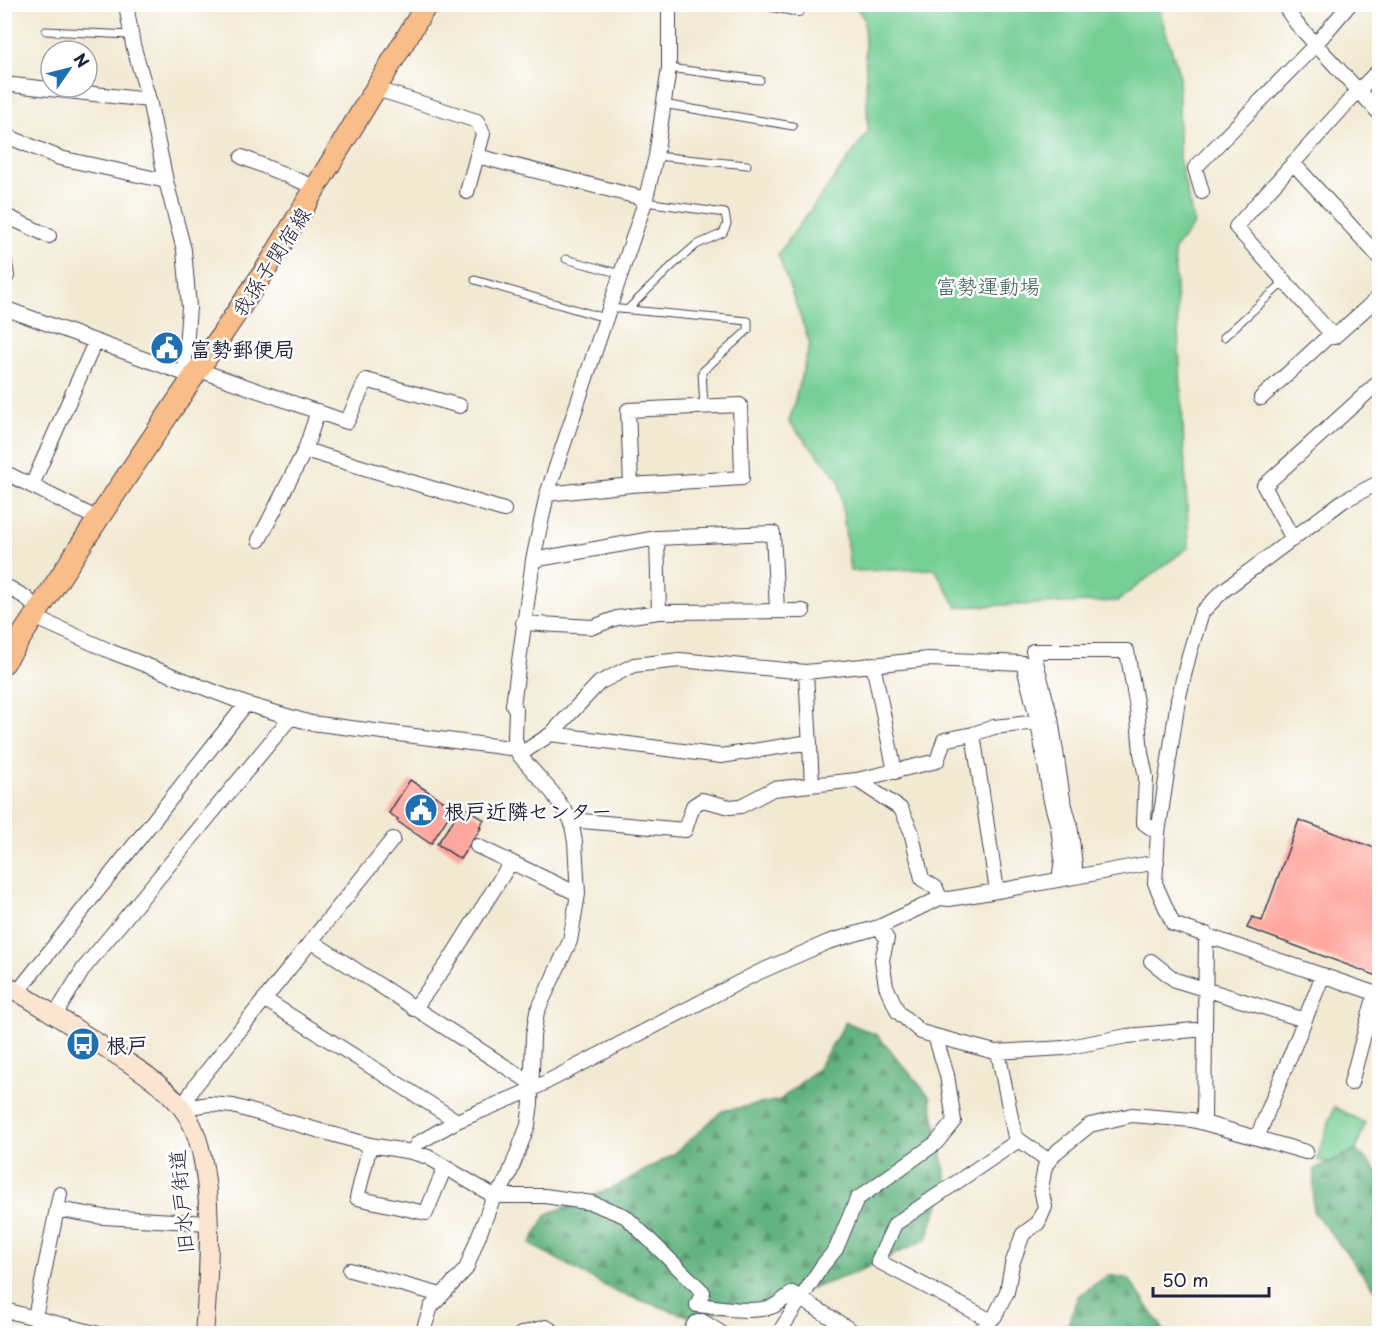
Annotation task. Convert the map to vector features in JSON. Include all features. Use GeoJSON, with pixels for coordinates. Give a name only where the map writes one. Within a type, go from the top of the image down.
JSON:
{"type":"FeatureCollection","features":[{"type":"Feature","properties":{"kind":"main road","name":"我孫子関宿線"},"geometry":{"type":"LineString","coordinates":[[4,663],[192,374],[317,188],[427,4]]}},
{"type":"Feature","properties":{"kind":"street"},"geometry":{"type":"LineString","coordinates":[[126,4],[130,35],[149,100],[184,250],[192,374]]}},
{"type":"Feature","properties":{"kind":"street"},"geometry":{"type":"LineString","coordinates":[[422,1334],[431,1307],[466,1269],[494,1196],[502,1188],[521,1146],[528,1125],[531,1103],[533,1036],[537,1012],[570,941],[578,894],[575,842],[571,820],[552,792],[518,752],[515,738],[516,710],[513,705],[533,560],[547,494],[645,201],[656,156],[669,68],[669,4]]}},
{"type":"Feature","properties":{"kind":"street"},"geometry":{"type":"LineString","coordinates":[[772,4],[798,9]]}},
{"type":"Feature","properties":{"kind":"street"},"geometry":{"type":"LineString","coordinates":[[1283,4],[1315,45],[1380,114]]}},
{"type":"Feature","properties":{"kind":"street"},"geometry":{"type":"LineString","coordinates":[[1202,192],[1195,168],[1315,45],[1350,4]]}},
{"type":"Feature","properties":{"kind":"street"},"geometry":{"type":"LineString","coordinates":[[1380,69],[1236,227],[1334,337],[1380,296]]}},
{"type":"Feature","properties":{"kind":"street"},"geometry":{"type":"LineString","coordinates":[[4,84],[149,100]]}},
{"type":"Feature","properties":{"kind":"street"},"geometry":{"type":"LineString","coordinates":[[376,89],[477,121],[483,134],[467,192]]}},
{"type":"Feature","properties":{"kind":"street"},"geometry":{"type":"LineString","coordinates":[[4,135],[60,158],[166,180]]}},
{"type":"Feature","properties":{"kind":"street"},"geometry":{"type":"LineString","coordinates":[[477,156],[645,201]]}},
{"type":"Feature","properties":{"kind":"street"},"geometry":{"type":"LineString","coordinates":[[242,157],[317,188]]}},
{"type":"Feature","properties":{"kind":"street"},"geometry":{"type":"LineString","coordinates":[[1293,164],[1380,258]]}},
{"type":"Feature","properties":{"kind":"street"},"geometry":{"type":"LineString","coordinates":[[4,215],[49,236]]}},
{"type":"Feature","properties":{"kind":"street"},"geometry":{"type":"LineString","coordinates":[[4,258],[8,276],[4,281]]}},
{"type":"Feature","properties":{"kind":"street"},"geometry":{"type":"LineString","coordinates":[[4,308],[95,342],[347,422],[366,380],[460,406]]}},
{"type":"Feature","properties":{"kind":"street"},"geometry":{"type":"LineString","coordinates":[[1262,398],[1331,334]]}},
{"type":"Feature","properties":{"kind":"street"},"geometry":{"type":"LineString","coordinates":[[32,485],[95,342]]}},
{"type":"Feature","properties":{"kind":"street"},"geometry":{"type":"LineString","coordinates":[[1293,539],[1264,486],[1380,381]]}},
{"type":"Feature","properties":{"kind":"street"},"geometry":{"type":"LineString","coordinates":[[547,494],[632,485],[742,478],[740,405],[628,410],[632,485]]}},
{"type":"Feature","properties":{"kind":"street"},"geometry":{"type":"LineString","coordinates":[[259,540],[304,450],[318,411]]}},
{"type":"Feature","properties":{"kind":"street"},"geometry":{"type":"LineString","coordinates":[[304,450],[504,510]]}},
{"type":"Feature","properties":{"kind":"street"},"geometry":{"type":"LineString","coordinates":[[4,472],[98,519]]}},
{"type":"Feature","properties":{"kind":"street"},"geometry":{"type":"LineString","coordinates":[[1351,1083],[1377,994],[1173,924],[1155,883],[1158,833],[1178,699],[1202,612],[1224,590],[1343,501],[1380,482]]}},
{"type":"Feature","properties":{"kind":"street"},"geometry":{"type":"LineString","coordinates":[[533,560],[657,538],[773,533],[777,610]]}},
{"type":"Feature","properties":{"kind":"street"},"geometry":{"type":"LineString","coordinates":[[657,538],[659,612]]}},
{"type":"Feature","properties":{"kind":"street"},"geometry":{"type":"LineString","coordinates":[[4,585],[25,597],[37,614],[112,652],[246,704],[311,723],[518,752],[551,734],[599,682],[634,665],[680,660],[806,672],[928,659],[1023,663],[1038,722],[1058,826],[1062,859],[1059,880]]}},
{"type":"Feature","properties":{"kind":"street"},"geometry":{"type":"LineString","coordinates":[[523,623],[593,627],[617,618],[659,612],[803,611]]}},
{"type":"Feature","properties":{"kind":"street"},"geometry":{"type":"LineString","coordinates":[[1073,877],[1075,865],[1070,824],[1063,799],[1051,718],[1033,651],[1127,651],[1146,777],[1144,823],[1158,833]]}},
{"type":"Feature","properties":{"kind":"street"},"geometry":{"type":"LineString","coordinates":[[873,664],[895,772]]}},
{"type":"Feature","properties":{"kind":"street"},"geometry":{"type":"LineString","coordinates":[[806,672],[812,784]]}},
{"type":"Feature","properties":{"kind":"street"},"geometry":{"type":"LineString","coordinates":[[11,988],[22,985],[246,704]]}},
{"type":"Feature","properties":{"kind":"street"},"geometry":{"type":"LineString","coordinates":[[55,1015],[84,968],[291,717]]}},
{"type":"Feature","properties":{"kind":"street"},"geometry":{"type":"LineString","coordinates":[[571,820],[685,830],[693,806],[702,800],[730,807],[741,807],[773,789],[857,780],[895,772],[937,761],[944,740],[994,728],[1038,722]]}},
{"type":"Feature","properties":{"kind":"street"},"geometry":{"type":"LineString","coordinates":[[551,734],[721,756],[810,741]]}},
{"type":"Feature","properties":{"kind":"street"},"geometry":{"type":"LineString","coordinates":[[973,734],[997,891]]}},
{"type":"Feature","properties":{"kind":"street"},"geometry":{"type":"LineString","coordinates":[[857,780],[901,809],[911,831],[922,879],[936,888],[940,898]]}},
{"type":"Feature","properties":{"kind":"street"},"geometry":{"type":"LineString","coordinates":[[182,1108],[195,1086],[393,839]]}},
{"type":"Feature","properties":{"kind":"street"},"geometry":{"type":"LineString","coordinates":[[477,846],[578,894]]}},
{"type":"Feature","properties":{"kind":"street"},"geometry":{"type":"LineString","coordinates":[[414,1009],[447,964],[511,862]]}},
{"type":"Feature","properties":{"kind":"street"},"geometry":{"type":"LineString","coordinates":[[412,1152],[418,1143],[457,1121],[755,974],[828,942],[879,927],[940,898],[949,899],[1157,862]]}},
{"type":"Feature","properties":{"kind":"street"},"geometry":{"type":"LineString","coordinates":[[879,927],[887,939],[882,960],[886,986],[898,1012],[921,1032],[998,1052],[1084,1046],[1127,1036],[1205,1029]]}},
{"type":"Feature","properties":{"kind":"street"},"geometry":{"type":"LineString","coordinates":[[1204,1123],[1206,934]]}},
{"type":"Feature","properties":{"kind":"street"},"geometry":{"type":"LineString","coordinates":[[311,941],[531,1086]]}},
{"type":"Feature","properties":{"kind":"street"},"geometry":{"type":"LineString","coordinates":[[1151,961],[1175,980],[1305,1020]]}},
{"type":"Feature","properties":{"kind":"street"},"geometry":{"type":"LineString","coordinates":[[1257,1138],[1323,975]]}},
{"type":"Feature","properties":{"kind":"street","name":"旧水戸街道"},"geometry":{"type":"LineString","coordinates":[[11,988],[154,1082],[182,1108],[189,1118],[198,1141],[206,1187],[209,1223],[204,1334]]}},
{"type":"Feature","properties":{"kind":"street"},"geometry":{"type":"LineString","coordinates":[[264,999],[457,1121]]}},
{"type":"Feature","properties":{"kind":"street"},"geometry":{"type":"LineString","coordinates":[[778,1334],[822,1266],[836,1249],[857,1199],[936,1143],[954,1121],[947,1075],[935,1036]]}},
{"type":"Feature","properties":{"kind":"street"},"geometry":{"type":"LineString","coordinates":[[990,1320],[878,1261],[895,1224],[1016,1142],[998,1052]]}},
{"type":"Feature","properties":{"kind":"street"},"geometry":{"type":"LineString","coordinates":[[182,1108],[210,1104],[233,1106],[370,1145],[412,1152],[428,1157],[494,1196],[545,1196],[592,1203],[625,1216],[703,1292],[697,1305],[769,1308],[780,1303],[792,1293],[857,1334]]}},
{"type":"Feature","properties":{"kind":"street"},"geometry":{"type":"LineString","coordinates":[[977,1334],[995,1316],[1007,1292],[1012,1264],[1023,1234],[1038,1223],[1045,1207],[1041,1189],[1045,1166],[1055,1153],[1090,1125],[1132,1115],[1192,1119],[1306,1152]]}},
{"type":"Feature","properties":{"kind":"street"},"geometry":{"type":"LineString","coordinates":[[1015,1137],[1049,1161]]}},
{"type":"Feature","properties":{"kind":"street"},"geometry":{"type":"LineString","coordinates":[[370,1145],[357,1198],[426,1213],[445,1167]]}},
{"type":"Feature","properties":{"kind":"street"},"geometry":{"type":"LineString","coordinates":[[34,1317],[60,1194]]}},
{"type":"Feature","properties":{"kind":"street"},"geometry":{"type":"LineString","coordinates":[[57,1209],[103,1217],[209,1223]]}},
{"type":"Feature","properties":{"kind":"street"},"geometry":{"type":"LineString","coordinates":[[350,1270],[441,1294]]}},
{"type":"Feature","properties":{"kind":"street"},"geometry":{"type":"LineString","coordinates":[[4,1310],[99,1334]]}},
{"type":"Feature","properties":{"kind":"street"},"geometry":{"type":"LineString","coordinates":[[688,1334],[695,1323],[702,1321],[723,1334]]}},
{"type":"Feature","properties":{"kind":"street"},"geometry":{"type":"LineString","coordinates":[[521,1334],[546,1327],[557,1334]]}},
{"type":"Feature","properties":{"kind":"lane"},"geometry":{"type":"LineString","coordinates":[[46,31],[130,35]]}},
{"type":"Feature","properties":{"kind":"lane"},"geometry":{"type":"LineString","coordinates":[[669,68],[760,80]]}},
{"type":"Feature","properties":{"kind":"lane"},"geometry":{"type":"LineString","coordinates":[[663,104],[793,126]]}},
{"type":"Feature","properties":{"kind":"lane"},"geometry":{"type":"LineString","coordinates":[[656,156],[747,165]]}},
{"type":"Feature","properties":{"kind":"lane"},"geometry":{"type":"LineString","coordinates":[[628,309],[696,245],[723,233],[727,224],[725,213],[645,201]]}},
{"type":"Feature","properties":{"kind":"lane"},"geometry":{"type":"LineString","coordinates":[[566,259],[621,274]]}},
{"type":"Feature","properties":{"kind":"lane"},"geometry":{"type":"LineString","coordinates":[[475,280],[607,313],[628,309],[748,321],[748,330],[702,372],[704,406]]}},
{"type":"Feature","properties":{"kind":"lane"},"geometry":{"type":"LineString","coordinates":[[1224,337],[1285,281]]}},
{"type":"Feature","properties":{"kind":"green space","name":"富勢運動場"},"geometry":{"type":"Polygon","coordinates":[[[855,5],[1162,5],[1161,16],[1179,74],[1179,157],[1194,224],[1174,250],[1189,547],[1117,601],[957,607],[935,569],[850,571],[839,479],[789,422],[810,344],[778,254],[868,132],[864,19],[855,5]]]}},
{"type":"Feature","properties":{"kind":"green space"},"geometry":{"type":"Polygon","coordinates":[[[846,1022],[877,1035],[930,1097],[947,1181],[927,1239],[855,1273],[782,1299],[690,1317],[616,1292],[530,1244],[547,1214],[615,1187],[674,1154],[722,1111],[780,1100],[818,1068],[846,1022]]]}},
{"type":"Feature","properties":{"kind":"green space"},"geometry":{"type":"Polygon","coordinates":[[[1334,1107],[1365,1123],[1350,1168],[1317,1160],[1334,1107]]]}},
{"type":"Feature","properties":{"kind":"green space"},"geometry":{"type":"Polygon","coordinates":[[[1356,1150],[1379,1172],[1379,1295],[1313,1211],[1314,1169],[1356,1150]]]}},
{"type":"Feature","properties":{"kind":"green space"},"geometry":{"type":"Polygon","coordinates":[[[1108,1275],[1129,1279],[1166,1333],[1065,1333],[1078,1296],[1108,1275]]]}},
{"type":"Feature","properties":{"kind":"building"},"geometry":{"type":"Polygon","coordinates":[[[163,336],[173,339],[172,342],[178,344],[173,359],[157,355],[163,336]]]}},
{"type":"Feature","properties":{"kind":"building","name":"根戸近隣センター"},"geometry":{"type":"Polygon","coordinates":[[[410,780],[454,808],[431,844],[389,813],[410,780]]]}},
{"type":"Feature","properties":{"kind":"building"},"geometry":{"type":"Polygon","coordinates":[[[463,806],[484,820],[460,859],[437,844],[463,806]]]}},
{"type":"Feature","properties":{"kind":"building"},"geometry":{"type":"Polygon","coordinates":[[[1299,820],[1380,850],[1380,977],[1247,928],[1252,917],[1262,921],[1299,820]]]}},
{"type":"Feature","properties":{"kind":"place","name":"富勢郵便局"},"geometry":{"type":"Point","coordinates":[167,348]}},
{"type":"Feature","properties":{"kind":"place","name":"根戸近隣センター"},"geometry":{"type":"Point","coordinates":[421,810]}},
{"type":"Feature","properties":{"kind":"place","name":"根戸"},"geometry":{"type":"Point","coordinates":[83,1044]}}]}
